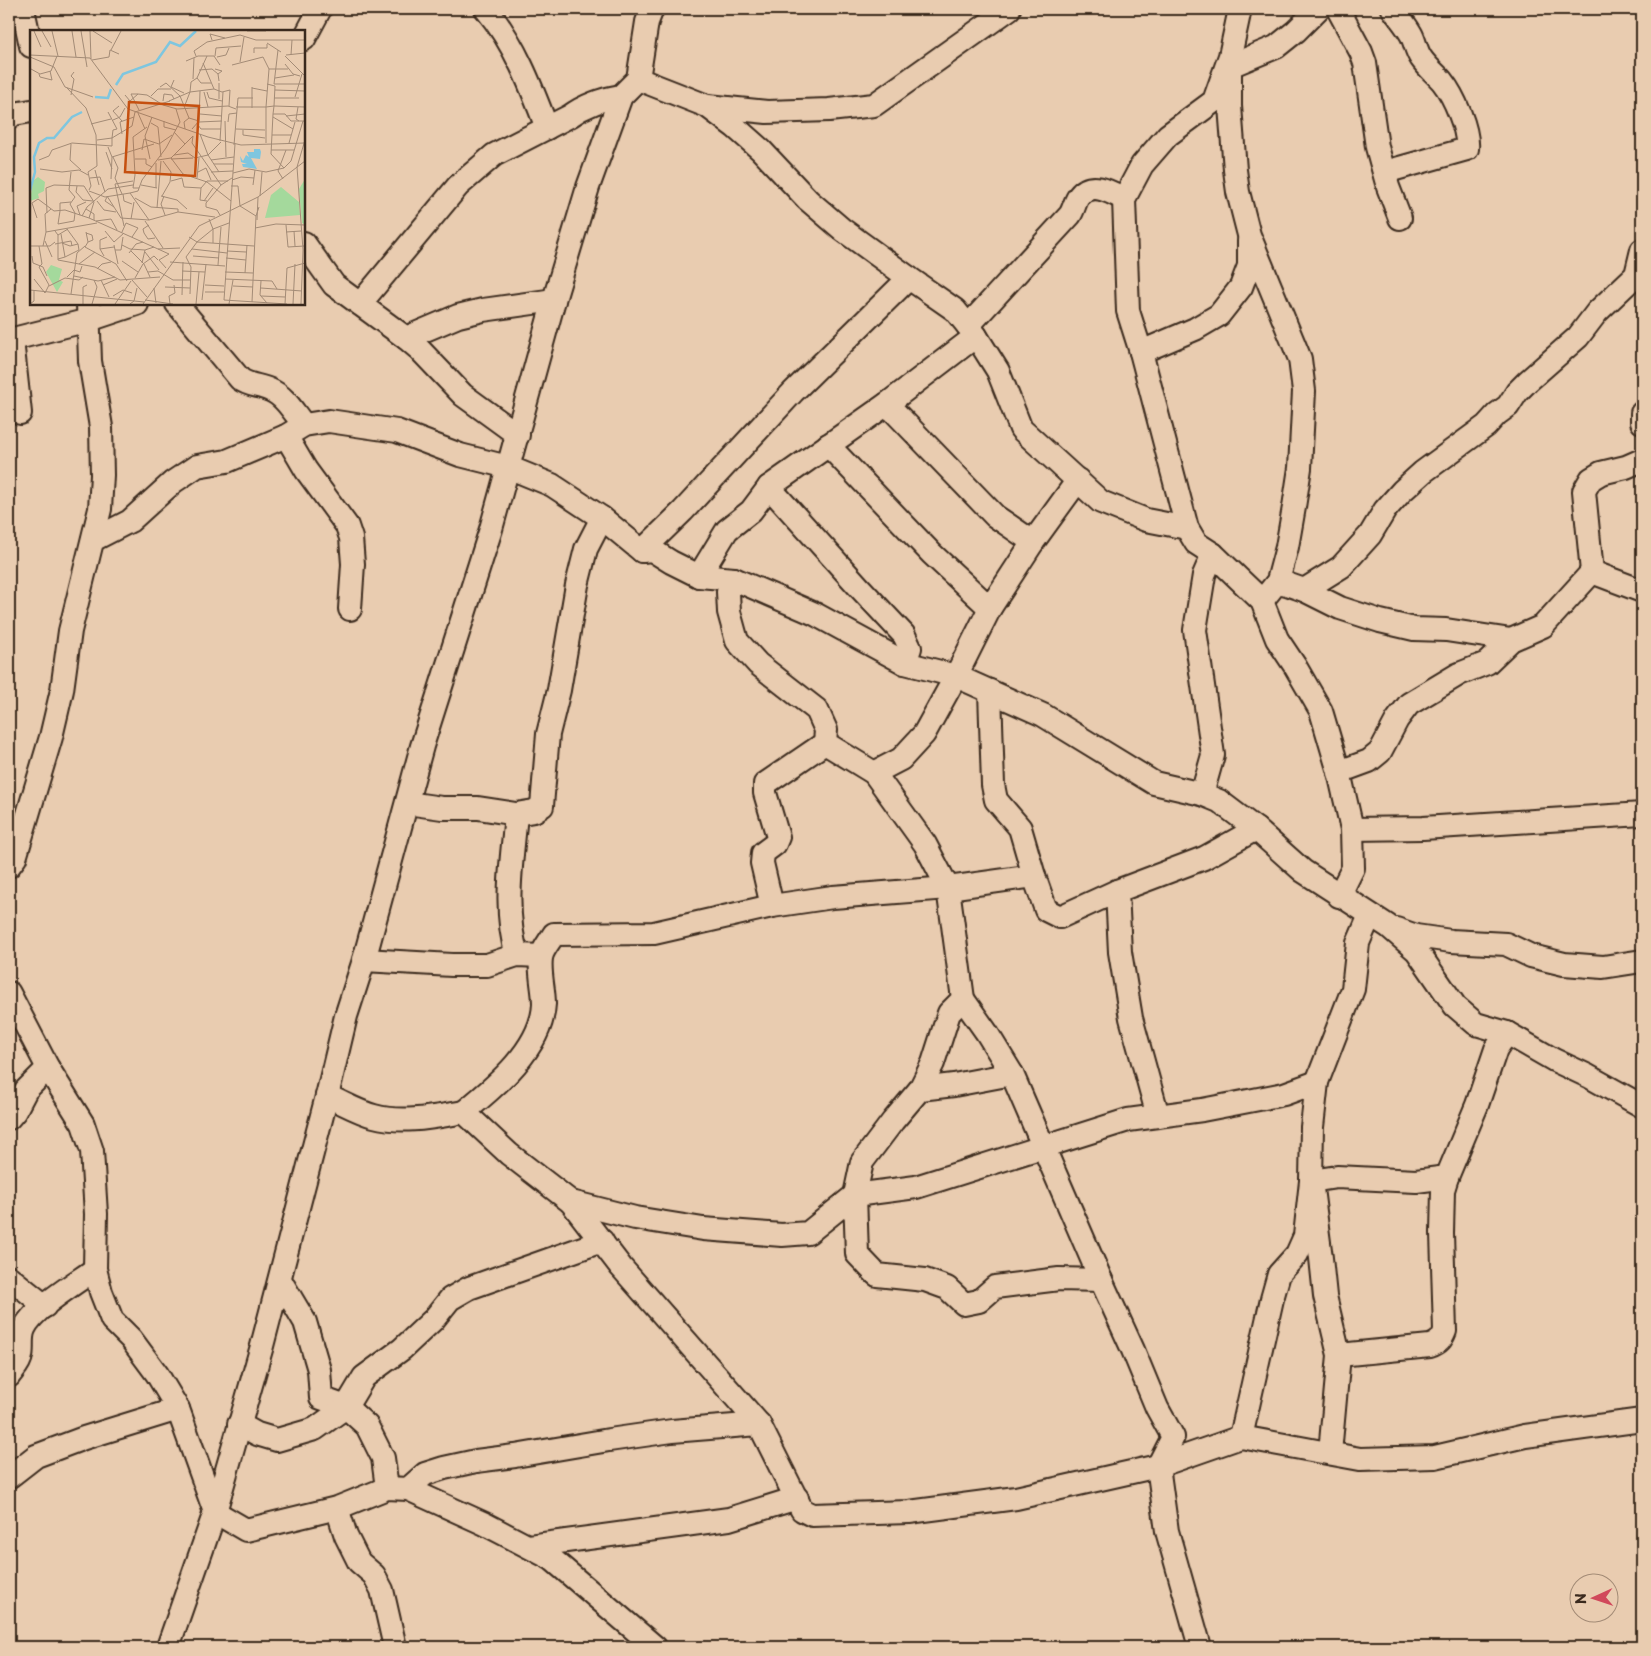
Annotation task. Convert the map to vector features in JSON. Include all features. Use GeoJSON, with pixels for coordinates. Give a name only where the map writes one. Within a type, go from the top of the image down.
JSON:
{"type":"FeatureCollection","features":[{"type":"Feature","properties":{"kind":"street"},"geometry":{"type":"LineString","coordinates":[[22,9],[30,42]]}},
{"type":"Feature","properties":{"kind":"street"},"geometry":{"type":"LineString","coordinates":[[305,37],[320,9]]}},
{"type":"Feature","properties":{"kind":"street"},"geometry":{"type":"LineString","coordinates":[[486,9],[499,24],[514,50],[528,78],[547,128]]}},
{"type":"Feature","properties":{"kind":"street"},"geometry":{"type":"LineString","coordinates":[[168,1647],[215,1512],[280,1280],[346,1016],[364,960],[422,746],[470,598],[588,186],[621,96],[638,78],[647,22],[652,9]]}},
{"type":"Feature","properties":{"kind":"street"},"geometry":{"type":"LineString","coordinates":[[707,106],[767,112],[829,110],[874,105],[1009,9]]}},
{"type":"Feature","properties":{"kind":"street"},"geometry":{"type":"LineString","coordinates":[[1240,9],[1230,61],[1230,106],[1235,170],[1249,235],[1300,359],[1304,391],[1300,468],[1288,539],[1278,580],[1262,600]]}},
{"type":"Feature","properties":{"kind":"street"},"geometry":{"type":"LineString","coordinates":[[1230,61],[1276,47],[1296,31],[1318,9]]}},
{"type":"Feature","properties":{"kind":"street"},"geometry":{"type":"LineString","coordinates":[[1338,9],[1365,63],[1377,147],[1388,187],[1400,218]]}},
{"type":"Feature","properties":{"kind":"street"},"geometry":{"type":"LineString","coordinates":[[1385,172],[1467,149],[1468,139],[1463,120],[1448,90],[1428,68],[1420,56],[1411,33],[1393,9]]}},
{"type":"Feature","properties":{"kind":"street"},"geometry":{"type":"LineString","coordinates":[[1230,61],[1214,101],[1168,135],[1142,165],[1124,199],[1128,311],[1141,352],[1188,528],[1196,543],[1213,554],[1262,600],[1277,639],[1295,666],[1320,711],[1339,772],[1352,829],[1353,868],[1339,896]]}},
{"type":"Feature","properties":{"kind":"street"},"geometry":{"type":"LineString","coordinates":[[638,78],[707,106],[742,132],[824,214],[909,278],[956,310],[998,371],[1021,429],[1101,502],[1146,520],[1188,528]]}},
{"type":"Feature","properties":{"kind":"street"},"geometry":{"type":"LineString","coordinates":[[360,304],[458,186],[494,155],[570,116],[579,109],[604,99],[621,96]]}},
{"type":"Feature","properties":{"kind":"street"},"geometry":{"type":"LineString","coordinates":[[9,118],[14,114],[30,111]]}},
{"type":"Feature","properties":{"kind":"street"},"geometry":{"type":"LineString","coordinates":[[700,576],[727,530],[750,511],[769,486],[887,404],[972,331],[1070,214],[1079,196],[1094,188],[1103,189],[1124,199]]}},
{"type":"Feature","properties":{"kind":"street"},"geometry":{"type":"LineString","coordinates":[[1141,352],[1195,329],[1219,315],[1240,287],[1249,266],[1249,235]]}},
{"type":"Feature","properties":{"kind":"street"},"geometry":{"type":"LineString","coordinates":[[305,244],[334,285],[406,338],[463,395],[518,435]]}},
{"type":"Feature","properties":{"kind":"street"},"geometry":{"type":"LineString","coordinates":[[1304,590],[1341,567],[1370,535],[1385,510],[1402,491],[1424,472],[1486,426],[1508,406],[1528,381],[1578,337],[1597,312],[1639,281],[1642,250]]}},
{"type":"Feature","properties":{"kind":"street"},"geometry":{"type":"LineString","coordinates":[[642,551],[684,511],[793,392],[909,278]]}},
{"type":"Feature","properties":{"kind":"street"},"geometry":{"type":"LineString","coordinates":[[406,338],[458,316],[483,310],[554,300]]}},
{"type":"Feature","properties":{"kind":"street"},"geometry":{"type":"LineString","coordinates":[[20,413],[10,340],[89,312],[131,305]]}},
{"type":"Feature","properties":{"kind":"street"},"geometry":{"type":"LineString","coordinates":[[178,305],[240,379],[249,385],[263,387],[280,395],[295,430],[306,470],[347,526],[351,538],[353,564],[350,608]]}},
{"type":"Feature","properties":{"kind":"street"},"geometry":{"type":"LineString","coordinates":[[9,866],[15,858],[17,825],[51,737],[60,700],[70,631],[100,509],[102,475],[101,428],[90,361],[89,312]]}},
{"type":"Feature","properties":{"kind":"street"},"geometry":{"type":"LineString","coordinates":[[887,404],[995,516],[1033,542]]}},
{"type":"Feature","properties":{"kind":"street"},"geometry":{"type":"LineString","coordinates":[[1642,413],[1642,422]]}},
{"type":"Feature","properties":{"kind":"street"},"geometry":{"type":"LineString","coordinates":[[93,540],[130,521],[173,482],[197,466],[227,461],[295,430],[329,421],[397,432],[460,455],[508,467],[552,486],[602,518],[642,551],[652,550],[671,562],[700,576],[734,579],[815,614],[905,662],[956,676],[1043,715],[1154,783],[1202,794],[1219,801],[1256,829],[1303,871],[1379,921],[1417,951],[1455,1006],[1476,1024],[1507,1033],[1554,1060],[1642,1105]]}},
{"type":"Feature","properties":{"kind":"street"},"geometry":{"type":"LineString","coordinates":[[828,445],[932,554],[990,608]]}},
{"type":"Feature","properties":{"kind":"street"},"geometry":{"type":"LineString","coordinates":[[1339,772],[1369,761],[1380,752],[1397,720],[1409,704],[1459,674],[1487,663],[1511,640],[1544,626],[1592,572],[1584,491],[1591,479],[1642,460]]}},
{"type":"Feature","properties":{"kind":"street"},"geometry":{"type":"LineString","coordinates":[[874,773],[902,759],[924,734],[990,608],[1033,542],[1078,480]]}},
{"type":"Feature","properties":{"kind":"street"},"geometry":{"type":"LineString","coordinates":[[769,486],[860,588],[904,634],[910,648],[905,662]]}},
{"type":"Feature","properties":{"kind":"street"},"geometry":{"type":"LineString","coordinates":[[407,803],[442,808],[478,808],[516,814],[534,811],[542,806],[548,734],[559,690],[577,585],[586,549],[602,518]]}},
{"type":"Feature","properties":{"kind":"street"},"geometry":{"type":"LineString","coordinates":[[1202,794],[1213,755],[1195,630],[1204,575],[1213,554]]}},
{"type":"Feature","properties":{"kind":"street"},"geometry":{"type":"LineString","coordinates":[[1592,572],[1641,588]]}},
{"type":"Feature","properties":{"kind":"street"},"geometry":{"type":"LineString","coordinates":[[734,579],[728,592],[729,612],[737,641],[758,664],[817,710],[826,730],[825,743]]}},
{"type":"Feature","properties":{"kind":"street"},"geometry":{"type":"LineString","coordinates":[[1278,580],[1304,590],[1340,608],[1380,621],[1414,629],[1446,630],[1511,640]]}},
{"type":"Feature","properties":{"kind":"street"},"geometry":{"type":"LineString","coordinates":[[990,691],[993,785],[996,800],[1020,828],[1046,910],[1060,917],[1117,891],[1204,858],[1256,829]]}},
{"type":"Feature","properties":{"kind":"street"},"geometry":{"type":"LineString","coordinates":[[825,743],[874,773],[925,844],[948,888],[963,999],[1012,1074],[1101,1280],[1134,1350],[1157,1408],[1173,1438],[1158,1466],[1167,1532],[1200,1647]]}},
{"type":"Feature","properties":{"kind":"street"},"geometry":{"type":"LineString","coordinates":[[772,906],[762,858],[763,854],[775,844],[778,837],[765,793],[765,784],[825,743]]}},
{"type":"Feature","properties":{"kind":"street"},"geometry":{"type":"LineString","coordinates":[[516,814],[509,882],[512,940],[517,955]]}},
{"type":"Feature","properties":{"kind":"street"},"geometry":{"type":"LineString","coordinates":[[1352,829],[1423,828],[1642,814]]}},
{"type":"Feature","properties":{"kind":"street"},"geometry":{"type":"LineString","coordinates":[[327,1096],[372,1116],[395,1120],[424,1119],[464,1112],[495,1086],[518,1061],[532,1040],[541,1022],[544,1004],[541,956],[554,934],[654,933],[772,906],[833,897],[948,888],[1034,876]]}},
{"type":"Feature","properties":{"kind":"street"},"geometry":{"type":"LineString","coordinates":[[1117,891],[1120,952],[1131,1018],[1158,1116]]}},
{"type":"Feature","properties":{"kind":"street"},"geometry":{"type":"LineString","coordinates":[[1379,921],[1416,936],[1451,941],[1506,944],[1531,956],[1564,964],[1603,967],[1642,961]]}},
{"type":"Feature","properties":{"kind":"street"},"geometry":{"type":"LineString","coordinates":[[1241,1437],[1279,1274],[1297,1254],[1305,1236],[1317,1082],[1354,989],[1358,943],[1379,921]]}},
{"type":"Feature","properties":{"kind":"street"},"geometry":{"type":"LineString","coordinates":[[364,960],[487,965],[517,955],[541,956]]}},
{"type":"Feature","properties":{"kind":"street"},"geometry":{"type":"LineString","coordinates":[[9,993],[48,1068],[83,1124],[92,1151],[96,1214],[95,1269],[101,1292],[112,1320],[131,1340],[157,1374],[178,1409],[215,1512],[246,1530],[337,1508],[397,1488],[425,1474],[476,1460],[515,1456],[672,1431],[759,1424]]}},
{"type":"Feature","properties":{"kind":"street"},"geometry":{"type":"LineString","coordinates":[[963,999],[949,1013],[933,1063],[920,1089],[862,1162],[855,1195],[857,1254],[877,1275],[925,1280],[947,1288],[964,1304],[979,1301],[995,1287],[1059,1279],[1101,1280]]}},
{"type":"Feature","properties":{"kind":"street"},"geometry":{"type":"LineString","coordinates":[[1339,1355],[1430,1346],[1437,1344],[1442,1338],[1445,1331],[1442,1260],[1443,1190],[1477,1105],[1496,1049],[1507,1033]]}},
{"type":"Feature","properties":{"kind":"street"},"geometry":{"type":"LineString","coordinates":[[9,1118],[26,1090],[48,1068]]}},
{"type":"Feature","properties":{"kind":"street"},"geometry":{"type":"LineString","coordinates":[[920,1089],[954,1086],[1012,1074]]}},
{"type":"Feature","properties":{"kind":"street"},"geometry":{"type":"LineString","coordinates":[[571,1202],[635,1218],[703,1228],[782,1235],[808,1233],[855,1195],[916,1186],[1128,1120],[1202,1110],[1284,1094],[1317,1082]]}},
{"type":"Feature","properties":{"kind":"street"},"geometry":{"type":"LineString","coordinates":[[464,1112],[509,1154],[571,1202],[620,1267],[759,1424],[802,1510],[812,1515],[909,1512],[1016,1498],[1158,1466],[1241,1437],[1360,1459],[1435,1457],[1525,1436],[1642,1420]]}},
{"type":"Feature","properties":{"kind":"street"},"geometry":{"type":"LineString","coordinates":[[1310,1181],[1337,1176],[1416,1181],[1447,1177]]}},
{"type":"Feature","properties":{"kind":"street"},"geometry":{"type":"LineString","coordinates":[[1310,1181],[1325,1296],[1339,1355],[1330,1453]]}},
{"type":"Feature","properties":{"kind":"street"},"geometry":{"type":"LineString","coordinates":[[239,1424],[257,1434],[277,1440],[315,1429],[346,1407],[364,1377],[402,1349],[434,1319],[450,1299],[469,1288],[602,1241]]}},
{"type":"Feature","properties":{"kind":"street"},"geometry":{"type":"LineString","coordinates":[[9,1376],[19,1364],[22,1331],[28,1320],[95,1269]]}},
{"type":"Feature","properties":{"kind":"street"},"geometry":{"type":"LineString","coordinates":[[9,1278],[45,1306]]}},
{"type":"Feature","properties":{"kind":"street"},"geometry":{"type":"LineString","coordinates":[[280,1280],[305,1322],[319,1370],[321,1398],[346,1407],[367,1426],[397,1488],[484,1524],[552,1559],[655,1647]]}},
{"type":"Feature","properties":{"kind":"street"},"geometry":{"type":"LineString","coordinates":[[11,1468],[36,1456],[84,1438],[178,1409]]}},
{"type":"Feature","properties":{"kind":"street"},"geometry":{"type":"LineString","coordinates":[[529,1546],[729,1519],[797,1498]]}},
{"type":"Feature","properties":{"kind":"street"},"geometry":{"type":"LineString","coordinates":[[337,1508],[346,1536],[360,1562],[374,1575],[382,1590],[394,1647]]}}]}
